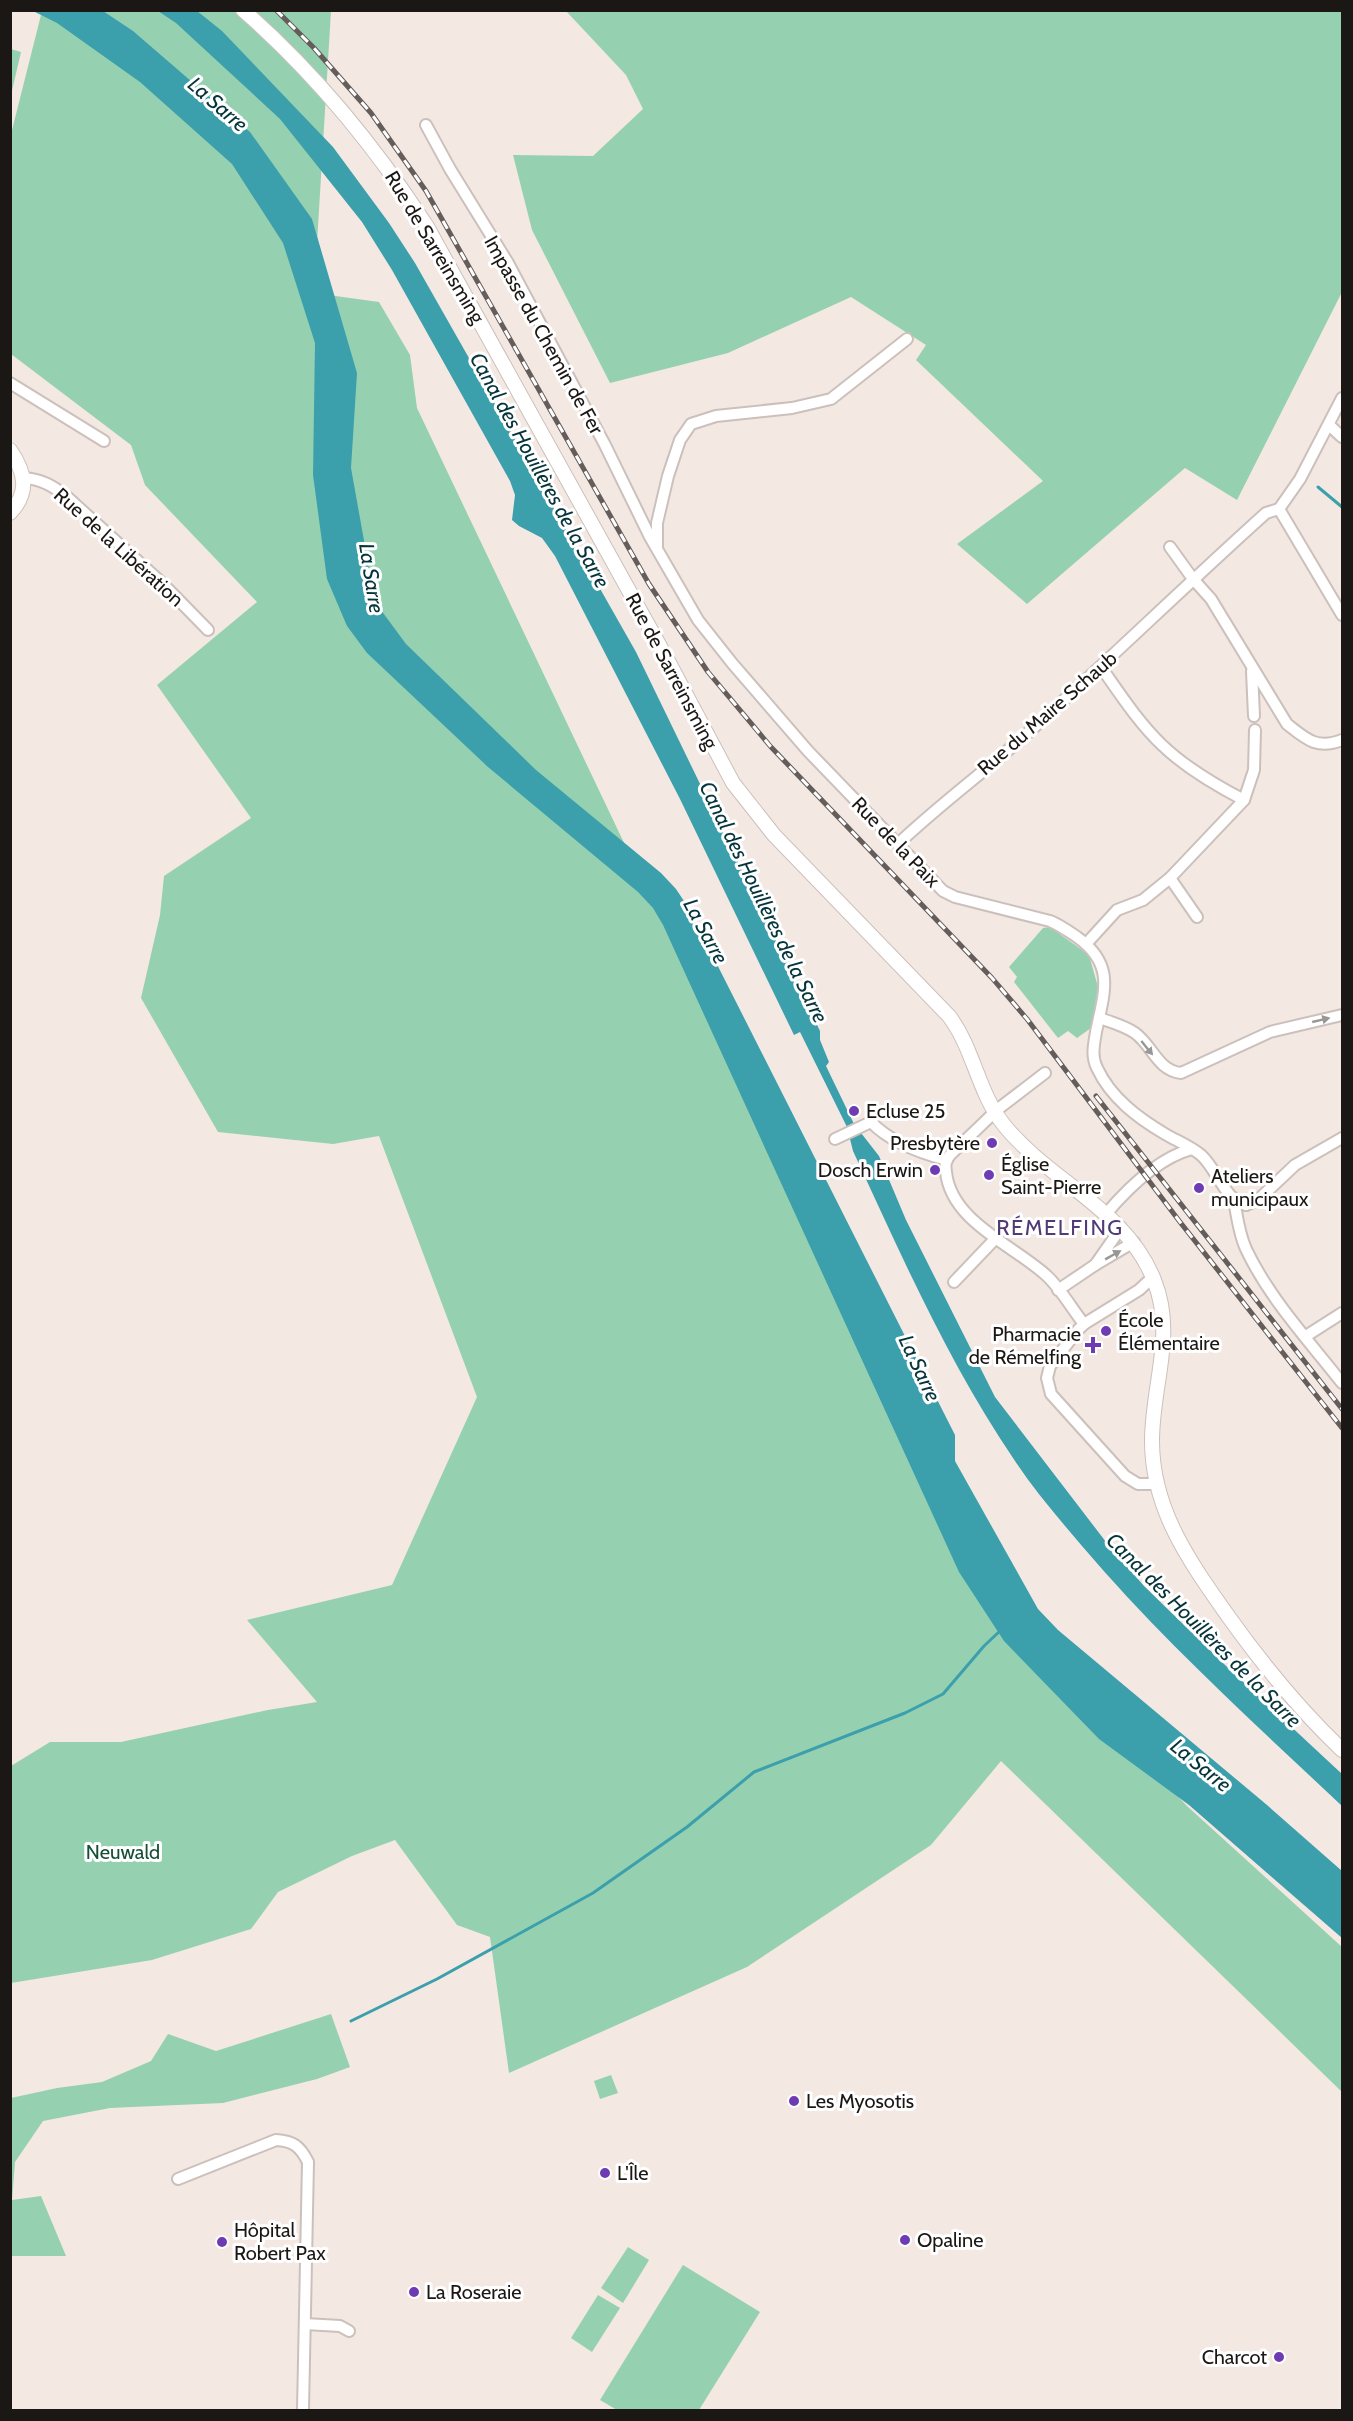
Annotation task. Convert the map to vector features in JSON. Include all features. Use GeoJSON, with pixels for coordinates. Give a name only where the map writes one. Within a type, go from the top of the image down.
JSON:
{"type":"FeatureCollection","features":[{"type":"Feature","properties":{"kind":"street","name":"Rue de Sarreinsming"},"geometry":{"type":"LineString","coordinates":[[243,10],[308,72],[348,117],[388,168],[426,225],[668,661],[722,764],[744,799],[798,861],[949,1016],[960,1034],[984,1094],[995,1113],[1016,1138],[1106,1214],[1134,1242],[1153,1277],[1162,1303],[1165,1336],[1153,1428],[1153,1458],[1163,1507],[1177,1539],[1211,1591],[1281,1687],[1342,1750]]}},
{"type":"Feature","properties":{"kind":"street","name":"Impasse du Chemin de Fer"},"geometry":{"type":"LineString","coordinates":[[426,125],[450,169],[508,263],[605,446],[650,537],[657,546]]}},
{"type":"Feature","properties":{"kind":"street"},"geometry":{"type":"LineString","coordinates":[[657,546],[657,523],[668,476],[680,440],[691,424],[716,416],[792,408],[831,399],[907,339]]}},
{"type":"Feature","properties":{"kind":"street"},"geometry":{"type":"LineString","coordinates":[[10,383],[104,441]]}},
{"type":"Feature","properties":{"kind":"street"},"geometry":{"type":"LineString","coordinates":[[1342,398],[1300,479],[1279,509],[1342,615]]}},
{"type":"Feature","properties":{"kind":"street"},"geometry":{"type":"LineString","coordinates":[[1329,426],[1342,437]]}},
{"type":"Feature","properties":{"kind":"street"},"geometry":{"type":"LineString","coordinates":[[10,450],[21,467],[24,478],[22,495],[12,512]]}},
{"type":"Feature","properties":{"kind":"street","name":"Rue de la Libération"},"geometry":{"type":"LineString","coordinates":[[24,478],[51,485],[66,496],[163,584],[208,630]]}},
{"type":"Feature","properties":{"kind":"street","name":"Rue du Maire Schaub"},"geometry":{"type":"LineString","coordinates":[[898,844],[937,807],[1007,751],[1101,667],[1192,579],[1266,513],[1279,509]]}},
{"type":"Feature","properties":{"kind":"street","name":"Rue de la Paix"},"geometry":{"type":"LineString","coordinates":[[657,546],[680,592],[718,646],[808,751],[924,873],[949,896],[1050,921],[1086,944],[1099,957],[1103,968],[1104,984],[1093,1053],[1097,1069],[1129,1110],[1192,1149],[1211,1166],[1234,1200]]}},
{"type":"Feature","properties":{"kind":"street"},"geometry":{"type":"LineString","coordinates":[[1170,548],[1192,579],[1211,599],[1287,724],[1305,739],[1328,746],[1342,740]]}},
{"type":"Feature","properties":{"kind":"street"},"geometry":{"type":"LineString","coordinates":[[1101,667],[1136,716],[1163,746],[1206,780],[1244,800]]}},
{"type":"Feature","properties":{"kind":"street"},"geometry":{"type":"LineString","coordinates":[[1252,669],[1254,716]]}},
{"type":"Feature","properties":{"kind":"street"},"geometry":{"type":"LineString","coordinates":[[1086,944],[1117,910],[1143,900],[1170,878],[1244,800],[1254,770],[1255,730]]}},
{"type":"Feature","properties":{"kind":"street"},"geometry":{"type":"LineString","coordinates":[[1170,878],[1197,917]]}},
{"type":"Feature","properties":{"kind":"street"},"geometry":{"type":"LineString","coordinates":[[1099,1018],[1136,1034],[1161,1065],[1171,1072],[1181,1073],[1270,1032],[1342,1015]]}},
{"type":"Feature","properties":{"kind":"street"},"geometry":{"type":"LineString","coordinates":[[1045,1073],[995,1113],[946,1160],[947,1182],[966,1211],[995,1239],[1047,1276],[1084,1324]]}},
{"type":"Feature","properties":{"kind":"street"},"geometry":{"type":"LineString","coordinates":[[838,1138],[868,1124],[907,1146],[946,1160]]}},
{"type":"Feature","properties":{"kind":"street"},"geometry":{"type":"LineString","coordinates":[[1234,1200],[1246,1205],[1258,1200],[1295,1165],[1342,1138]]}},
{"type":"Feature","properties":{"kind":"street"},"geometry":{"type":"LineString","coordinates":[[1166,1160],[1176,1140]]}},
{"type":"Feature","properties":{"kind":"street"},"geometry":{"type":"LineString","coordinates":[[1106,1214],[1129,1189],[1166,1160],[1192,1149]]}},
{"type":"Feature","properties":{"kind":"street"},"geometry":{"type":"LineString","coordinates":[[1234,1200],[1240,1232],[1251,1258],[1281,1305],[1342,1383]]}},
{"type":"Feature","properties":{"kind":"street"},"geometry":{"type":"LineString","coordinates":[[1240,1232],[1246,1205]]}},
{"type":"Feature","properties":{"kind":"street"},"geometry":{"type":"LineString","coordinates":[[1095,1265],[1121,1228]]}},
{"type":"Feature","properties":{"kind":"street"},"geometry":{"type":"LineString","coordinates":[[954,1282],[995,1239]]}},
{"type":"Feature","properties":{"kind":"street"},"geometry":{"type":"LineString","coordinates":[[1058,1290],[1134,1242]]}},
{"type":"Feature","properties":{"kind":"street"},"geometry":{"type":"LineString","coordinates":[[1153,1277],[1138,1290],[1084,1324],[1050,1366],[1047,1378],[1051,1394],[1129,1479],[1138,1484],[1157,1484]]}},
{"type":"Feature","properties":{"kind":"street"},"geometry":{"type":"LineString","coordinates":[[1306,1336],[1342,1313]]}},
{"type":"Feature","properties":{"kind":"street"},"geometry":{"type":"LineString","coordinates":[[178,2179],[276,2140],[289,2140],[302,2148],[308,2162],[303,2410]]}},
{"type":"Feature","properties":{"kind":"street"},"geometry":{"type":"LineString","coordinates":[[305,2324],[340,2326],[349,2331]]}},
{"type":"Feature","properties":{"kind":"green space","name":"Neuwald"},"geometry":{"type":"Polygon","coordinates":[[[42,11],[331,11],[314,293],[379,302],[410,355],[417,408],[705,1013],[966,1577],[1187,1806],[1342,1947],[1342,2092],[1001,1761],[931,1845],[747,1967],[509,2073],[490,1937],[457,1925],[395,1840],[352,1856],[278,1892],[251,1929],[152,1960],[11,1983],[11,1766],[50,1742],[121,1742],[268,1710],[317,1702],[247,1620],[392,1585],[477,1397],[379,1136],[333,1144],[218,1132],[141,998],[160,915],[164,876],[251,818],[157,685],[257,602],[145,485],[131,445],[11,354],[11,134],[42,11]]]}},
{"type":"Feature","properties":{"kind":"green space"},"geometry":{"type":"Polygon","coordinates":[[[566,11],[1342,11],[1342,292],[1237,500],[1185,468],[1027,604],[957,544],[1043,481],[916,360],[926,345],[851,297],[728,353],[610,383],[532,230],[513,155],[593,156],[643,109],[626,75],[566,11]]]}},
{"type":"Feature","properties":{"kind":"green space"},"geometry":{"type":"Polygon","coordinates":[[[10,49],[21,52],[11,95],[10,49]]]}},
{"type":"Feature","properties":{"kind":"green space"},"geometry":{"type":"Polygon","coordinates":[[[1050,927],[1089,955],[1098,987],[1091,1028],[1077,1038],[1068,1031],[1058,1038],[1014,982],[1017,977],[1009,967],[1043,928],[1050,927]]]}},
{"type":"Feature","properties":{"kind":"green space"},"geometry":{"type":"Polygon","coordinates":[[[331,2014],[350,2067],[317,2079],[223,2103],[110,2108],[43,2121],[15,2162],[12,2200],[41,2196],[66,2256],[11,2256],[11,2098],[57,2088],[102,2082],[151,2061],[168,2034],[216,2051],[331,2014]]]}},
{"type":"Feature","properties":{"kind":"green space"},"geometry":{"type":"Polygon","coordinates":[[[611,2075],[618,2093],[600,2099],[594,2081],[611,2075]]]}},
{"type":"Feature","properties":{"kind":"green space"},"geometry":{"type":"Polygon","coordinates":[[[628,2247],[649,2260],[623,2303],[601,2288],[628,2247]]]}},
{"type":"Feature","properties":{"kind":"green space"},"geometry":{"type":"Polygon","coordinates":[[[683,2265],[760,2312],[699,2410],[617,2410],[600,2400],[683,2265]]]}},
{"type":"Feature","properties":{"kind":"green space"},"geometry":{"type":"Polygon","coordinates":[[[598,2295],[620,2308],[592,2352],[571,2338],[598,2295]]]}},
{"type":"Feature","properties":{"kind":"water","name":"La Sarre"},"geometry":{"type":"Polygon","coordinates":[[[33,11],[103,11],[133,31],[250,132],[312,219],[357,373],[351,468],[375,602],[406,644],[536,770],[661,873],[676,889],[688,907],[955,1435],[955,1461],[1038,1609],[1058,1630],[1342,1871],[1342,1938],[1189,1805],[1099,1739],[1004,1641],[959,1572],[663,925],[653,908],[638,892],[488,767],[367,653],[347,626],[327,579],[313,475],[315,343],[283,243],[232,164],[140,82],[57,23],[33,11]]]}},
{"type":"Feature","properties":{"kind":"water"},"geometry":{"type":"Polygon","coordinates":[[[158,11],[197,11],[222,31],[333,147],[389,223],[415,263],[636,652],[820,1031],[820,1040],[829,1062],[826,1066],[854,1124],[879,1156],[906,1220],[995,1397],[1106,1542],[1144,1586],[1342,1774],[1342,1806],[1209,1680],[1112,1581],[1039,1494],[1015,1461],[969,1387],[928,1309],[853,1151],[847,1127],[800,1032],[794,1035],[680,799],[555,556],[542,538],[512,520],[515,495],[510,481],[392,270],[362,222],[280,119],[176,23],[158,11]]]}},
{"type":"Feature","properties":{"kind":"waterway"},"geometry":{"type":"LineString","coordinates":[[1318,487],[1342,507]]}},
{"type":"Feature","properties":{"kind":"waterway"},"geometry":{"type":"LineString","coordinates":[[351,2021],[437,1979],[593,1893],[687,1827],[754,1772],[905,1713],[943,1694],[984,1646],[1001,1630]]}},
{"type":"Feature","properties":{"kind":"railway"},"geometry":{"type":"LineString","coordinates":[[276,10],[314,48],[371,113],[426,191],[649,584],[708,672],[771,747],[992,978],[1027,1019],[1180,1222],[1342,1428]]}},
{"type":"Feature","properties":{"kind":"railway"},"geometry":{"type":"LineString","coordinates":[[1096,1096],[1342,1409]]}},
{"type":"Feature","properties":{"kind":"place","name":"Ecluse 25"},"geometry":{"type":"Point","coordinates":[854,1111]}},
{"type":"Feature","properties":{"kind":"place","name":"Presbytère"},"geometry":{"type":"Point","coordinates":[992,1143]}},
{"type":"Feature","properties":{"kind":"place","name":"Dosch Erwin"},"geometry":{"type":"Point","coordinates":[935,1170]}},
{"type":"Feature","properties":{"kind":"place","name":"Église Saint-Pierre"},"geometry":{"type":"Point","coordinates":[989,1175]}},
{"type":"Feature","properties":{"kind":"place","name":"Ateliers municipaux"},"geometry":{"type":"Point","coordinates":[1199,1188]}},
{"type":"Feature","properties":{"kind":"place","name":"École Élémentaire"},"geometry":{"type":"Point","coordinates":[1106,1331]}},
{"type":"Feature","properties":{"kind":"place","name":"Pharmacie de Rémelfing"},"geometry":{"type":"Point","coordinates":[1093,1345]}},
{"type":"Feature","properties":{"kind":"place","name":"Les Myosotis"},"geometry":{"type":"Point","coordinates":[794,2101]}},
{"type":"Feature","properties":{"kind":"place","name":"L'Île"},"geometry":{"type":"Point","coordinates":[605,2173]}},
{"type":"Feature","properties":{"kind":"place","name":"Opaline"},"geometry":{"type":"Point","coordinates":[905,2240]}},
{"type":"Feature","properties":{"kind":"place","name":"Hôpital Robert Pax"},"geometry":{"type":"Point","coordinates":[222,2242]}},
{"type":"Feature","properties":{"kind":"place","name":"La Roseraie"},"geometry":{"type":"Point","coordinates":[414,2292]}},
{"type":"Feature","properties":{"kind":"place","name":"Charcot"},"geometry":{"type":"Point","coordinates":[1279,2357]}},
{"type":"Feature","properties":{"kind":"district","name":"RÉMELFING"},"geometry":{"type":"Point","coordinates":[1060,1227]}},
{"type":"Feature","properties":{"kind":"water label","name":"Canal des Houillères de la Sarre"},"geometry":{"type":"Point","coordinates":[540,470]}},
{"type":"Feature","properties":{"kind":"water label","name":"Canal des Houillères de la Sarre"},"geometry":{"type":"Point","coordinates":[764,902]}},
{"type":"Feature","properties":{"kind":"water label","name":"Canal des Houillères de la Sarre"},"geometry":{"type":"Point","coordinates":[1204,1630]}}]}
